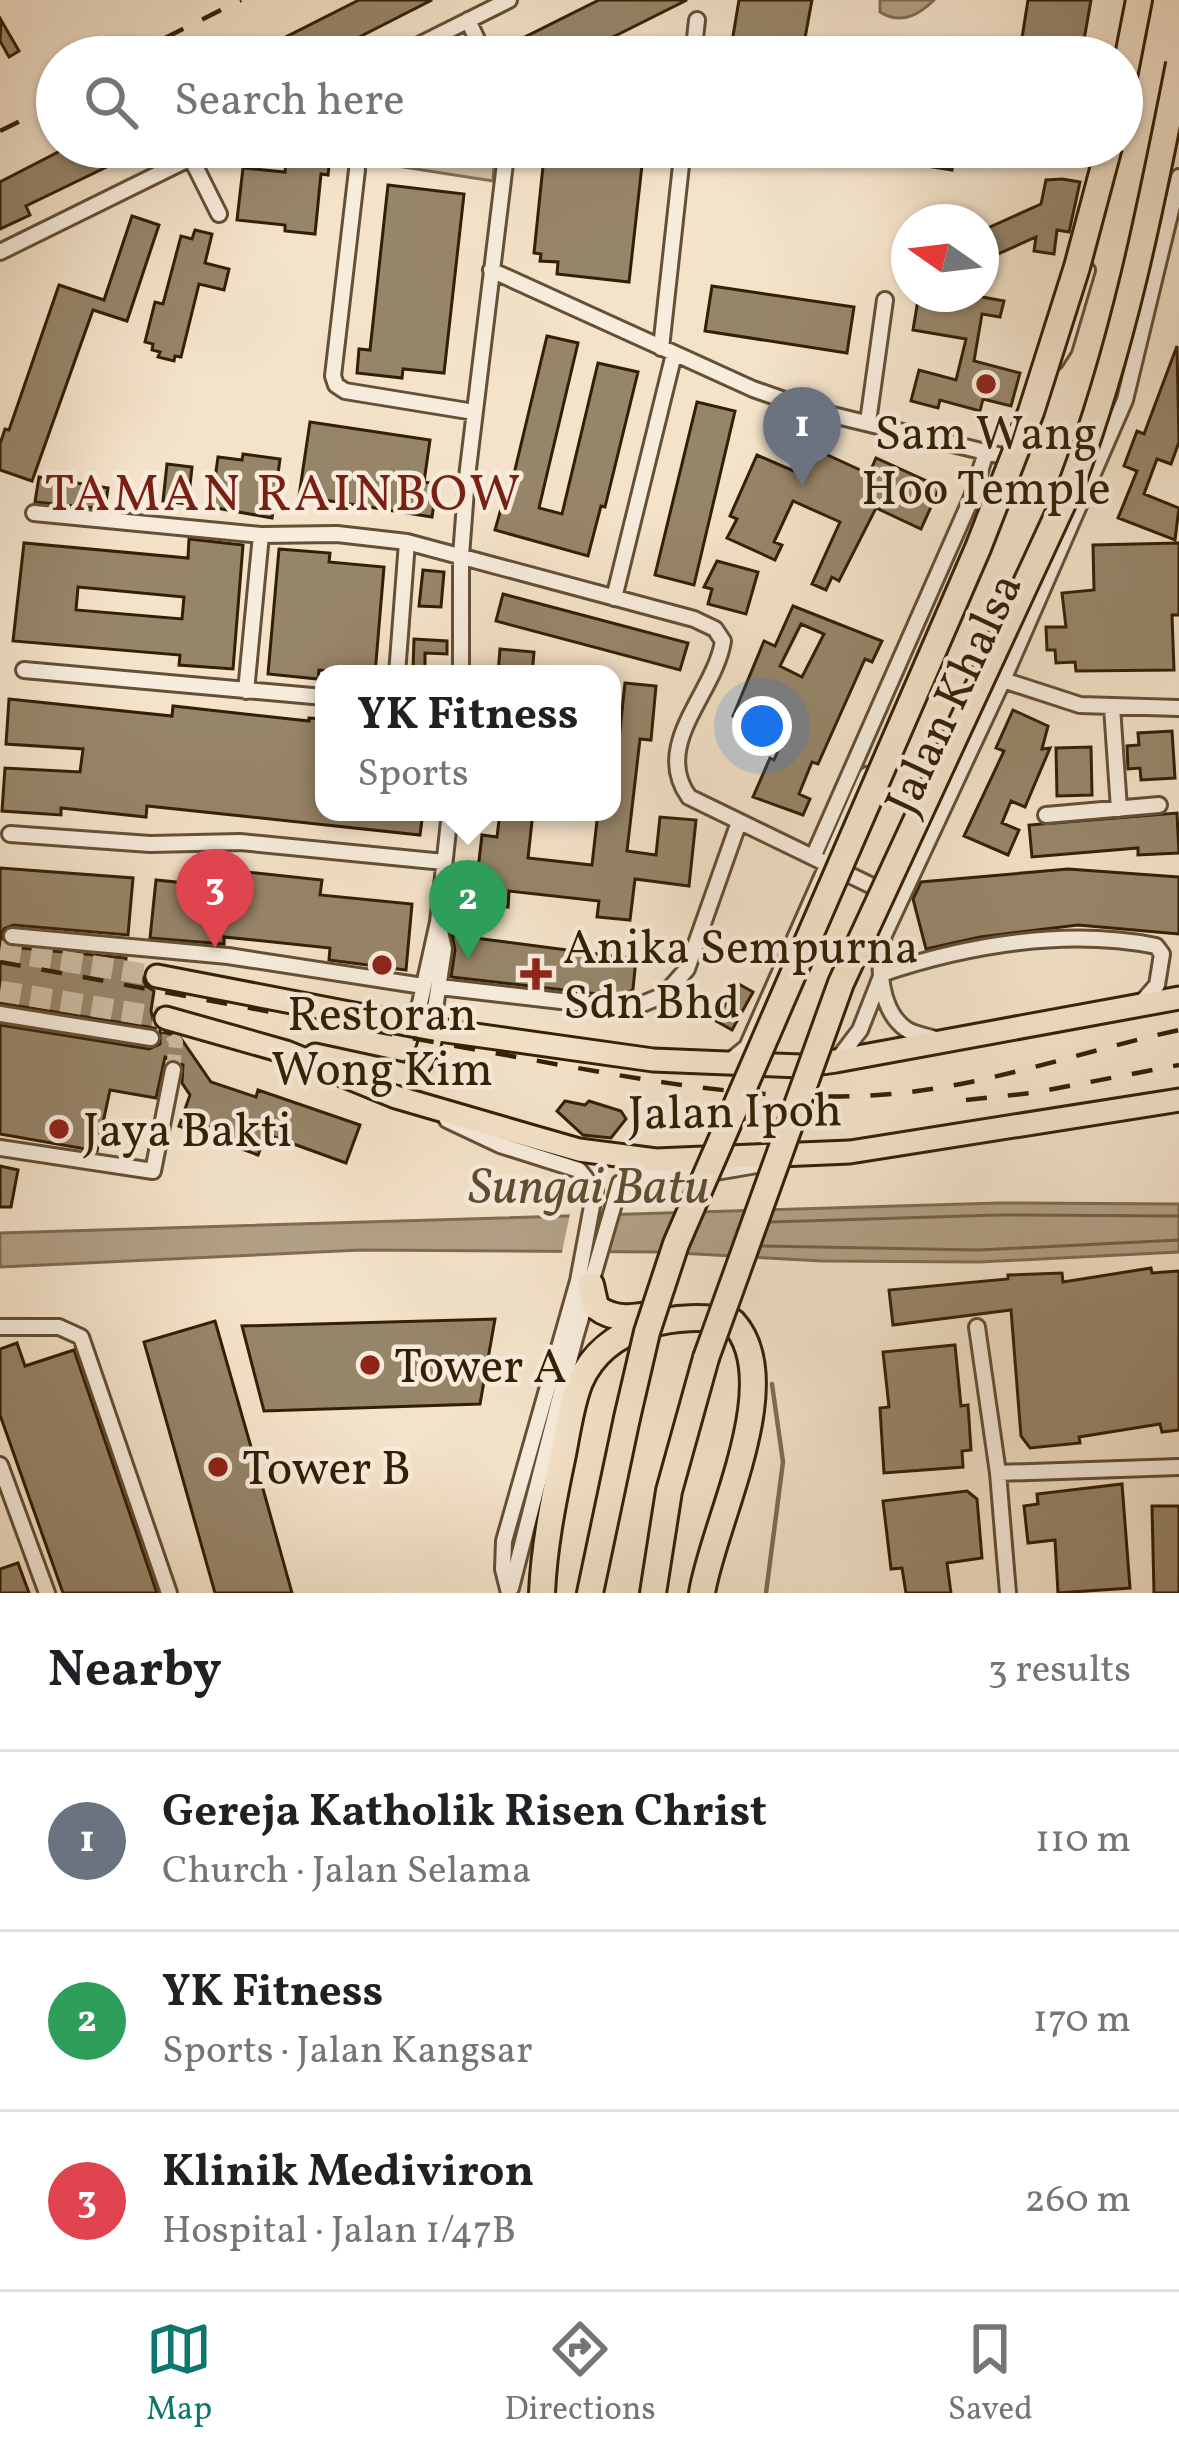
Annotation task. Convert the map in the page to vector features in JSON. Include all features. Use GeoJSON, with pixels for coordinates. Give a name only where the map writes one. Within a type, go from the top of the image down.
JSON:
{"type":"FeatureCollection","features":[{"type":"Feature","properties":{"kind":"highway"},"geometry":{"type":"LineString","coordinates":[[1132,36],[1139,0]]}},
{"type":"Feature","properties":{"kind":"highway"},"geometry":{"type":"LineString","coordinates":[[653,1593],[669,1490],[736,1268],[841,983],[1071,486],[1099,411],[1137,276],[1179,64]]}},
{"type":"Feature","properties":{"kind":"highway"},"geometry":{"type":"LineString","coordinates":[[590,1593],[647,1332],[676,1244],[978,548],[1031,412],[1103,168]]}},
{"type":"Feature","properties":{"kind":"highway"},"geometry":{"type":"LineString","coordinates":[[585,1283],[596,1307],[614,1316],[636,1318],[685,1308],[720,1313],[733,1322],[752,1352],[753,1389],[733,1495],[708,1556],[702,1593]]}},
{"type":"Feature","properties":{"kind":"highway"},"geometry":{"type":"LineString","coordinates":[[542,1593],[551,1508],[581,1378],[623,1336],[687,1316],[733,1322]]}},
{"type":"Feature","properties":{"kind":"highway"},"geometry":{"type":"LineString","coordinates":[[559,1593],[558,1530],[578,1419],[598,1364],[623,1336]]}},
{"type":"Feature","properties":{"kind":"main road","name":"Jalan Ipoh"},"geometry":{"type":"LineString","coordinates":[[157,976],[423,1028],[653,1060],[802,1066],[1179,998]]}},
{"type":"Feature","properties":{"kind":"main road","name":"Jalan Ipoh"},"geometry":{"type":"LineString","coordinates":[[166,1018],[286,1052],[416,1102],[579,1150],[656,1160],[802,1157],[899,1146],[1179,1100]]}},
{"type":"Feature","properties":{"kind":"main road"},"geometry":{"type":"LineString","coordinates":[[286,1052],[407,1075],[430,1047],[423,1028]]}},
{"type":"Feature","properties":{"kind":"street"},"geometry":{"type":"LineString","coordinates":[[436,36],[509,0]]}},
{"type":"Feature","properties":{"kind":"street"},"geometry":{"type":"LineString","coordinates":[[1125,36],[1129,0]]}},
{"type":"Feature","properties":{"kind":"street"},"geometry":{"type":"LineString","coordinates":[[468,20],[475,36]]}},
{"type":"Feature","properties":{"kind":"street"},"geometry":{"type":"LineString","coordinates":[[695,36],[697,20]]}},
{"type":"Feature","properties":{"kind":"street"},"geometry":{"type":"LineString","coordinates":[[0,252],[171,168]]}},
{"type":"Feature","properties":{"kind":"street"},"geometry":{"type":"LineString","coordinates":[[196,168],[218,214]]}},
{"type":"Feature","properties":{"kind":"street"},"geometry":{"type":"LineString","coordinates":[[461,665],[461,556],[504,168]]}},
{"type":"Feature","properties":{"kind":"street"},"geometry":{"type":"LineString","coordinates":[[614,598],[668,351],[681,168]]}},
{"type":"Feature","properties":{"kind":"street"},"geometry":{"type":"LineString","coordinates":[[723,1064],[747,1047],[820,858],[972,497],[994,454],[1064,348],[1084,284],[1105,168]]}},
{"type":"Feature","properties":{"kind":"street"},"geometry":{"type":"LineString","coordinates":[[357,170],[332,376],[336,385],[345,391],[475,412]]}},
{"type":"Feature","properties":{"kind":"street","name":"Jalan Khalsa"},"geometry":{"type":"LineString","coordinates":[[836,1061],[860,1030],[881,974],[879,955],[899,899],[1003,680],[1125,400],[1179,177]]}},
{"type":"Feature","properties":{"kind":"street"},"geometry":{"type":"LineString","coordinates":[[491,270],[774,396],[994,454]]}},
{"type":"Feature","properties":{"kind":"street"},"geometry":{"type":"LineString","coordinates":[[868,422],[885,300]]}},
{"type":"Feature","properties":{"kind":"street"},"geometry":{"type":"LineString","coordinates":[[34,513],[261,535],[337,534],[407,542],[694,619],[720,633],[721,653],[684,728],[676,771],[689,797],[899,899]]}},
{"type":"Feature","properties":{"kind":"street"},"geometry":{"type":"LineString","coordinates":[[246,691],[261,535]]}},
{"type":"Feature","properties":{"kind":"street"},"geometry":{"type":"LineString","coordinates":[[398,665],[407,542]]}},
{"type":"Feature","properties":{"kind":"street"},"geometry":{"type":"LineString","coordinates":[[24,670],[315,697]]}},
{"type":"Feature","properties":{"kind":"street"},"geometry":{"type":"LineString","coordinates":[[1003,680],[1065,702],[1179,708]]}},
{"type":"Feature","properties":{"kind":"street"},"geometry":{"type":"LineString","coordinates":[[1112,707],[1119,808]]}},
{"type":"Feature","properties":{"kind":"street"},"geometry":{"type":"LineString","coordinates":[[1046,814],[1159,806]]}},
{"type":"Feature","properties":{"kind":"street"},"geometry":{"type":"LineString","coordinates":[[423,1028],[444,949],[438,922],[449,821]]}},
{"type":"Feature","properties":{"kind":"street"},"geometry":{"type":"LineString","coordinates":[[12,936],[228,956],[431,987],[638,1008],[673,988],[687,969],[739,822]]}},
{"type":"Feature","properties":{"kind":"street"},"geometry":{"type":"LineString","coordinates":[[10,834],[150,844],[240,842],[444,862]]}},
{"type":"Feature","properties":{"kind":"street"},"geometry":{"type":"LineString","coordinates":[[944,1042],[905,1029],[888,1007],[881,974],[921,960],[1022,942],[1083,938],[1139,942],[1156,946],[1162,954],[1157,985],[1139,1006]]}},
{"type":"Feature","properties":{"kind":"street"},"geometry":{"type":"LineString","coordinates":[[0,1014],[151,1038]]}},
{"type":"Feature","properties":{"kind":"street"},"geometry":{"type":"LineString","coordinates":[[0,1148],[153,1171],[173,1070]]}},
{"type":"Feature","properties":{"kind":"street"},"geometry":{"type":"LineString","coordinates":[[416,1102],[500,1145],[579,1170],[595,1190],[585,1283],[509,1593]]}},
{"type":"Feature","properties":{"kind":"street"},"geometry":{"type":"LineString","coordinates":[[509,1593],[503,1569],[504,1541],[616,1193],[628,1177],[704,1174],[802,1157]]}},
{"type":"Feature","properties":{"kind":"street"},"geometry":{"type":"LineString","coordinates":[[0,1327],[56,1327],[72,1331],[83,1341],[169,1593]]}},
{"type":"Feature","properties":{"kind":"street"},"geometry":{"type":"LineString","coordinates":[[977,1327],[998,1473],[1008,1593]]}},
{"type":"Feature","properties":{"kind":"street"},"geometry":{"type":"LineString","coordinates":[[0,1465],[46,1593]]}},
{"type":"Feature","properties":{"kind":"street"},"geometry":{"type":"LineString","coordinates":[[998,1473],[1179,1466]]}},
{"type":"Feature","properties":{"kind":"shaded area"},"geometry":{"type":"Polygon","coordinates":[[[409,168],[494,168],[493,181],[409,168]]]}},
{"type":"Feature","properties":{"kind":"water"},"geometry":{"type":"Polygon","coordinates":[[[880,0],[934,0],[902,18],[880,12],[880,0]]]}},
{"type":"Feature","properties":{"kind":"water"},"geometry":{"type":"Polygon","coordinates":[[[999,1203],[1179,1204],[1179,1252],[980,1262],[822,1261],[660,1252],[361,1250],[0,1267],[0,1233],[999,1203]]]}},
{"type":"Feature","properties":{"kind":"pier"},"geometry":{"type":"Polygon","coordinates":[[[616,1208],[603,1257],[561,1257],[571,1209],[616,1208]]]}},
{"type":"Feature","properties":{"kind":"building"},"geometry":{"type":"Polygon","coordinates":[[[359,0],[432,0],[361,36],[288,36],[359,0]]]}},
{"type":"Feature","properties":{"kind":"building"},"geometry":{"type":"Polygon","coordinates":[[[599,0],[687,0],[615,36],[527,36],[599,0]]]}},
{"type":"Feature","properties":{"kind":"building"},"geometry":{"type":"Polygon","coordinates":[[[739,0],[812,0],[805,36],[733,36],[739,0]]]}},
{"type":"Feature","properties":{"kind":"building"},"geometry":{"type":"Polygon","coordinates":[[[1028,0],[1091,0],[1085,36],[1022,36],[1028,0]]]}},
{"type":"Feature","properties":{"kind":"building"},"geometry":{"type":"Polygon","coordinates":[[[1,20],[19,51],[9,57],[0,41],[1,20]]]}},
{"type":"Feature","properties":{"kind":"building"},"geometry":{"type":"Polygon","coordinates":[[[36,163],[36,168],[105,168],[26,206],[30,215],[0,229],[0,182],[36,163]]]}},
{"type":"Feature","properties":{"kind":"building"},"geometry":{"type":"Polygon","coordinates":[[[243,168],[285,172],[285,168],[329,168],[328,175],[321,174],[315,234],[237,220],[243,168]]]}},
{"type":"Feature","properties":{"kind":"building"},"geometry":{"type":"Polygon","coordinates":[[[543,168],[642,168],[629,282],[557,274],[558,262],[540,261],[541,254],[534,253],[543,168]]]}},
{"type":"Feature","properties":{"kind":"building"},"geometry":{"type":"Polygon","coordinates":[[[1046,180],[1080,182],[1069,232],[1057,230],[1054,254],[1034,251],[1036,237],[999,254],[999,223],[1041,204],[1046,180]]]}},
{"type":"Feature","properties":{"kind":"building"},"geometry":{"type":"Polygon","coordinates":[[[388,185],[464,194],[444,373],[403,369],[402,378],[357,373],[359,349],[370,350],[388,185]]]}},
{"type":"Feature","properties":{"kind":"building"},"geometry":{"type":"Polygon","coordinates":[[[132,216],[159,225],[127,321],[93,310],[32,481],[0,470],[0,444],[59,285],[104,300],[132,216]]]}},
{"type":"Feature","properties":{"kind":"building"},"geometry":{"type":"Polygon","coordinates":[[[195,230],[212,234],[205,263],[229,269],[224,290],[199,284],[181,357],[175,356],[174,361],[158,357],[160,352],[145,342],[155,302],[163,304],[181,236],[192,239],[195,230]]]}},
{"type":"Feature","properties":{"kind":"building"},"geometry":{"type":"Polygon","coordinates":[[[712,286],[854,307],[847,353],[705,331],[712,286]]]}},
{"type":"Feature","properties":{"kind":"building"},"geometry":{"type":"Polygon","coordinates":[[[999,300],[1004,301],[1000,317],[982,314],[974,361],[1020,373],[1011,406],[983,399],[980,411],[940,400],[938,408],[911,401],[919,370],[956,380],[966,339],[913,330],[916,312],[999,312],[999,300]]]}},
{"type":"Feature","properties":{"kind":"building"},"geometry":{"type":"Polygon","coordinates":[[[547,336],[578,343],[539,508],[562,514],[598,363],[638,372],[588,556],[495,530],[504,498],[508,499],[547,336]]]}},
{"type":"Feature","properties":{"kind":"building"},"geometry":{"type":"Polygon","coordinates":[[[1177,346],[1179,442],[1171,464],[1157,459],[1144,494],[1179,508],[1175,540],[1118,518],[1137,471],[1124,466],[1137,431],[1144,434],[1177,346]]]}},
{"type":"Feature","properties":{"kind":"building"},"geometry":{"type":"Polygon","coordinates":[[[697,402],[735,411],[694,585],[655,575],[697,402]]]}},
{"type":"Feature","properties":{"kind":"building"},"geometry":{"type":"Polygon","coordinates":[[[310,422],[430,440],[424,482],[437,484],[432,517],[299,496],[310,422]]]}},
{"type":"Feature","properties":{"kind":"building"},"geometry":{"type":"Polygon","coordinates":[[[808,446],[869,474],[876,458],[940,487],[921,529],[876,508],[839,581],[832,577],[826,590],[812,584],[840,522],[793,501],[774,542],[782,545],[775,560],[727,538],[737,519],[730,516],[757,455],[796,472],[808,446]]]}},
{"type":"Feature","properties":{"kind":"building"},"geometry":{"type":"Polygon","coordinates":[[[243,454],[280,459],[272,518],[211,507],[218,457],[242,460],[243,454]]]}},
{"type":"Feature","properties":{"kind":"building"},"geometry":{"type":"Polygon","coordinates":[[[167,464],[192,467],[188,504],[163,501],[167,464]]]}},
{"type":"Feature","properties":{"kind":"building"},"geometry":{"type":"Polygon","coordinates":[[[39,477],[108,488],[105,509],[35,502],[39,477]]]}},
{"type":"Feature","properties":{"kind":"building"},"geometry":{"type":"Polygon","coordinates":[[[189,539],[243,545],[233,669],[179,665],[180,655],[13,641],[24,543],[188,558],[189,539]],[[78,587],[76,610],[182,619],[184,597],[78,587]]]}},
{"type":"Feature","properties":{"kind":"building"},"geometry":{"type":"Polygon","coordinates":[[[1179,543],[1179,615],[1172,615],[1174,670],[1076,671],[1075,662],[1056,663],[1055,650],[1047,650],[1046,627],[1066,627],[1062,593],[1094,590],[1093,545],[1179,543]]]}},
{"type":"Feature","properties":{"kind":"building"},"geometry":{"type":"Polygon","coordinates":[[[279,549],[330,553],[329,562],[384,567],[376,665],[315,665],[315,679],[268,674],[279,549]]]}},
{"type":"Feature","properties":{"kind":"building"},"geometry":{"type":"Polygon","coordinates":[[[717,561],[758,572],[746,614],[708,604],[712,589],[704,587],[717,561]]]}},
{"type":"Feature","properties":{"kind":"building"},"geometry":{"type":"Polygon","coordinates":[[[423,570],[444,572],[441,607],[419,606],[423,570]]]}},
{"type":"Feature","properties":{"kind":"building"},"geometry":{"type":"Polygon","coordinates":[[[503,594],[688,643],[680,670],[496,621],[503,594]]]}},
{"type":"Feature","properties":{"kind":"building"},"geometry":{"type":"Polygon","coordinates":[[[793,606],[882,641],[872,662],[865,659],[818,764],[812,762],[799,794],[810,799],[803,815],[753,797],[783,739],[733,716],[764,641],[775,646],[793,606]],[[801,624],[780,666],[802,677],[824,634],[801,624]]]}},
{"type":"Feature","properties":{"kind":"building"},"geometry":{"type":"Polygon","coordinates":[[[414,639],[447,641],[447,654],[425,653],[425,665],[413,665],[414,639]]]}},
{"type":"Feature","properties":{"kind":"building"},"geometry":{"type":"Polygon","coordinates":[[[500,649],[534,652],[533,665],[499,665],[500,649]]]}},
{"type":"Feature","properties":{"kind":"building"},"geometry":{"type":"Polygon","coordinates":[[[625,683],[656,686],[651,740],[640,739],[627,851],[656,855],[660,817],[696,820],[689,886],[635,879],[630,920],[597,917],[599,901],[509,891],[508,907],[474,903],[482,835],[497,837],[499,821],[532,821],[528,858],[592,865],[597,821],[621,821],[625,683]]]}},
{"type":"Feature","properties":{"kind":"building"},"geometry":{"type":"Polygon","coordinates":[[[9,699],[172,716],[173,706],[315,718],[315,821],[422,821],[420,835],[147,806],[146,817],[61,808],[61,815],[2,811],[5,768],[80,772],[83,749],[6,744],[9,699]]]}},
{"type":"Feature","properties":{"kind":"building"},"geometry":{"type":"Polygon","coordinates":[[[1013,710],[1048,726],[1042,749],[1050,748],[1025,807],[1011,801],[1002,823],[1019,830],[1008,855],[964,836],[1004,751],[996,748],[1013,710]]]}},
{"type":"Feature","properties":{"kind":"building"},"geometry":{"type":"Polygon","coordinates":[[[1172,731],[1175,778],[1141,780],[1140,768],[1128,769],[1127,746],[1139,745],[1138,733],[1172,731]]]}},
{"type":"Feature","properties":{"kind":"building"},"geometry":{"type":"Polygon","coordinates":[[[1091,747],[1092,795],[1057,796],[1056,748],[1091,747]]]}},
{"type":"Feature","properties":{"kind":"building"},"geometry":{"type":"Polygon","coordinates":[[[1177,813],[1179,853],[1138,855],[1138,848],[1032,857],[1029,825],[1177,813]]]}},
{"type":"Feature","properties":{"kind":"building"},"geometry":{"type":"Polygon","coordinates":[[[0,868],[133,878],[128,935],[13,925],[1,936],[11,947],[126,958],[125,974],[142,976],[154,991],[155,1028],[0,1003],[0,868]]]}},
{"type":"Feature","properties":{"kind":"building"},"geometry":{"type":"Polygon","coordinates":[[[1068,869],[1179,877],[1179,934],[1078,925],[926,949],[913,899],[921,882],[1068,869]]]}},
{"type":"Feature","properties":{"kind":"building"},"geometry":{"type":"Polygon","coordinates":[[[246,872],[322,880],[320,895],[412,904],[406,970],[329,960],[330,948],[224,937],[224,944],[150,938],[156,880],[244,889],[246,872]]]}},
{"type":"Feature","properties":{"kind":"building"},"geometry":{"type":"Polygon","coordinates":[[[452,935],[636,959],[633,989],[624,997],[451,977],[452,935]]]}},
{"type":"Feature","properties":{"kind":"building"},"geometry":{"type":"Polygon","coordinates":[[[737,983],[753,992],[732,1030],[716,1021],[737,983]]]}},
{"type":"Feature","properties":{"kind":"building"},"geometry":{"type":"Polygon","coordinates":[[[0,1025],[149,1049],[160,1044],[160,1031],[180,1037],[211,1082],[256,1097],[258,1090],[360,1125],[346,1163],[266,1134],[258,1155],[179,1126],[190,1095],[182,1083],[183,1065],[165,1057],[156,1098],[110,1090],[97,1151],[0,1134],[0,1025]]]}},
{"type":"Feature","properties":{"kind":"building"},"geometry":{"type":"Polygon","coordinates":[[[565,1101],[585,1105],[589,1101],[621,1111],[626,1119],[611,1138],[583,1135],[557,1111],[565,1101]]]}},
{"type":"Feature","properties":{"kind":"building"},"geometry":{"type":"Polygon","coordinates":[[[0,1166],[18,1170],[11,1207],[0,1207],[0,1166]]]}},
{"type":"Feature","properties":{"kind":"building"},"geometry":{"type":"Polygon","coordinates":[[[1151,1268],[1152,1273],[1179,1271],[1179,1430],[1162,1432],[1160,1424],[1079,1437],[1080,1443],[1030,1448],[1021,1436],[1011,1310],[893,1325],[889,1290],[1008,1279],[1008,1275],[1062,1273],[1063,1282],[1151,1268]]]}},
{"type":"Feature","properties":{"kind":"building","name":"Tower A"},"geometry":{"type":"Polygon","coordinates":[[[495,1319],[480,1404],[264,1411],[242,1326],[495,1319]]]}},
{"type":"Feature","properties":{"kind":"building","name":"Tower B"},"geometry":{"type":"Polygon","coordinates":[[[215,1321],[292,1593],[215,1593],[144,1342],[215,1321]]]}},
{"type":"Feature","properties":{"kind":"building"},"geometry":{"type":"Polygon","coordinates":[[[17,1343],[25,1366],[74,1350],[157,1593],[63,1593],[0,1415],[0,1349],[17,1343]]]}},
{"type":"Feature","properties":{"kind":"building"},"geometry":{"type":"Polygon","coordinates":[[[955,1345],[961,1406],[968,1405],[971,1450],[962,1451],[963,1467],[884,1473],[880,1408],[889,1407],[883,1352],[955,1345]]]}},
{"type":"Feature","properties":{"kind":"building"},"geometry":{"type":"Polygon","coordinates":[[[1122,1484],[1130,1588],[1058,1593],[1055,1540],[1028,1543],[1024,1506],[1038,1504],[1037,1494],[1122,1484]]]}},
{"type":"Feature","properties":{"kind":"building"},"geometry":{"type":"Polygon","coordinates":[[[967,1491],[977,1499],[982,1558],[947,1563],[951,1593],[906,1593],[902,1568],[891,1569],[883,1501],[967,1491]]]}},
{"type":"Feature","properties":{"kind":"building"},"geometry":{"type":"Polygon","coordinates":[[[1152,1506],[1179,1506],[1179,1593],[1154,1593],[1152,1506]]]}},
{"type":"Feature","properties":{"kind":"building"},"geometry":{"type":"Polygon","coordinates":[[[18,1563],[29,1593],[0,1593],[0,1569],[18,1563]]]}},
{"type":"Feature","properties":{"kind":"waterway"},"geometry":{"type":"LineString","coordinates":[[766,1593],[783,1462],[772,1384]]}},
{"type":"Feature","properties":{"kind":"tunnel"},"geometry":{"type":"LineString","coordinates":[[0,951],[157,976]]}},
{"type":"Feature","properties":{"kind":"tunnel"},"geometry":{"type":"LineString","coordinates":[[0,991],[166,1018]]}},
{"type":"Feature","properties":{"kind":"tunnel"},"geometry":{"type":"LineString","coordinates":[[161,1017],[176,1042],[173,1070]]}},
{"type":"Feature","properties":{"kind":"railway"},"geometry":{"type":"LineString","coordinates":[[169,36],[241,0]]}},
{"type":"Feature","properties":{"kind":"railway"},"geometry":{"type":"LineString","coordinates":[[0,131],[36,113]]}},
{"type":"Feature","properties":{"kind":"railway"},"geometry":{"type":"LineString","coordinates":[[0,962],[593,1071],[783,1095],[878,1095],[955,1085],[1179,1030]]}},
{"type":"Feature","properties":{"kind":"railway"},"geometry":{"type":"LineString","coordinates":[[966,1100],[1032,1093],[1179,1065]]}},
{"type":"Feature","properties":{"kind":"place","name":"Sam Wang Hoo Temple"},"geometry":{"type":"Point","coordinates":[986,384]}},
{"type":"Feature","properties":{"kind":"place","name":"Gereja Katholik Risen Christ"},"geometry":{"type":"Point","coordinates":[802,486]}},
{"type":"Feature","properties":{"kind":"place","name":"Klinik Mediviron"},"geometry":{"type":"Point","coordinates":[215,948]}},
{"type":"Feature","properties":{"kind":"place","name":"YK Fitness"},"geometry":{"type":"Point","coordinates":[468,959]}},
{"type":"Feature","properties":{"kind":"place","name":"Restoran Wong Kim"},"geometry":{"type":"Point","coordinates":[382,965]}},
{"type":"Feature","properties":{"kind":"place","name":"Anika Sempurna Sdn Bhd"},"geometry":{"type":"Point","coordinates":[536,974]}},
{"type":"Feature","properties":{"kind":"place","name":"Jaya Bakti"},"geometry":{"type":"Point","coordinates":[59,1129]}},
{"type":"Feature","properties":{"kind":"place","name":"Tower A"},"geometry":{"type":"Point","coordinates":[370,1365]}},
{"type":"Feature","properties":{"kind":"place","name":"Tower B"},"geometry":{"type":"Point","coordinates":[218,1467]}},
{"type":"Feature","properties":{"kind":"district","name":"TAMAN RAINBOW"},"geometry":{"type":"Point","coordinates":[284,492]}},
{"type":"Feature","properties":{"kind":"water label","name":"Sungai Batu"},"geometry":{"type":"Point","coordinates":[589,1185]}}]}
